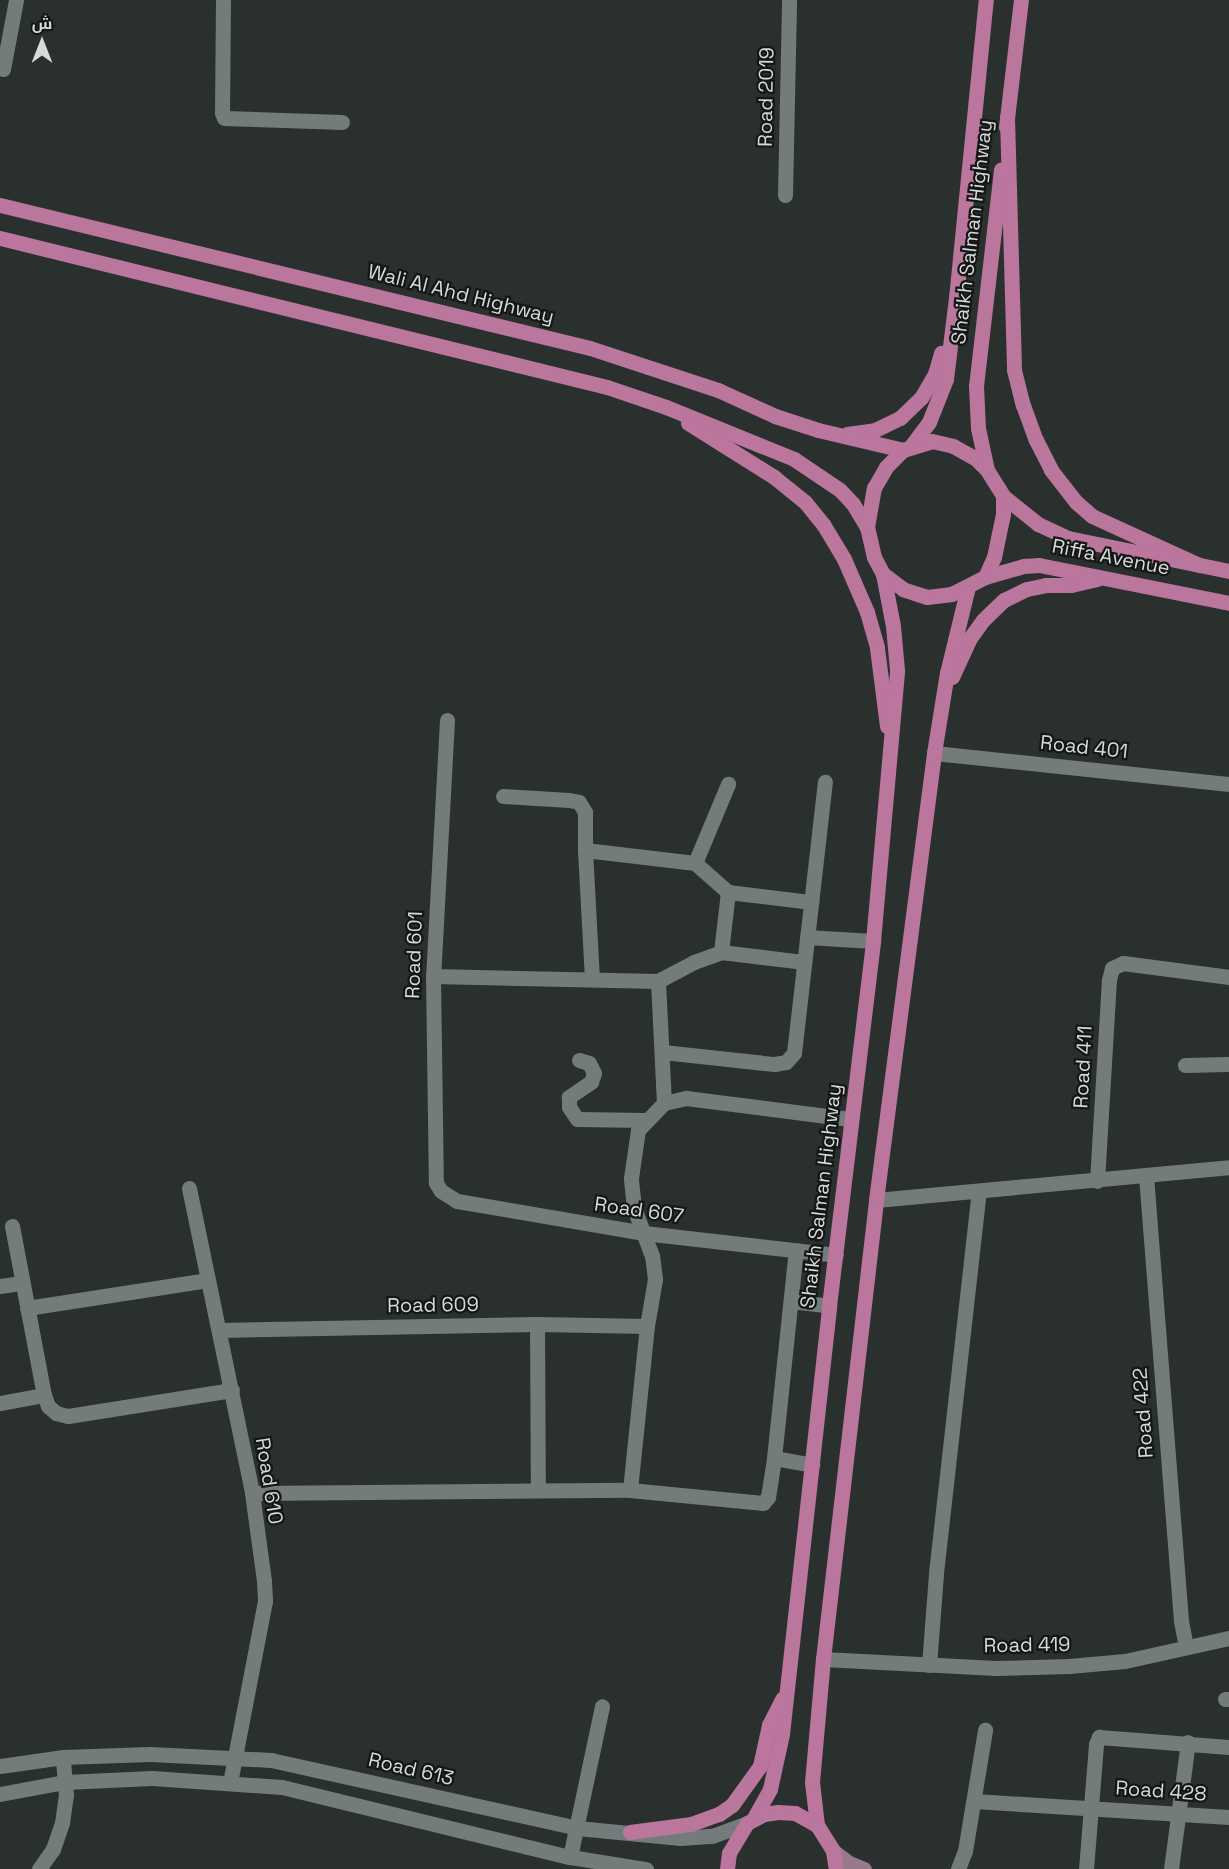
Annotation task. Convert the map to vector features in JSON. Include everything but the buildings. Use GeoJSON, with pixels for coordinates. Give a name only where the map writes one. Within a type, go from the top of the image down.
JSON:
{"type":"FeatureCollection","features":[{"type":"Feature","properties":{"kind":"main road"},"geometry":{"type":"LineString","coordinates":[[976,0],[981,36]]}},
{"type":"Feature","properties":{"kind":"main road","name":"Shaikh Salman Highway"},"geometry":{"type":"LineString","coordinates":[[907,448],[929,422],[942,394],[956,298],[986,0]]}},
{"type":"Feature","properties":{"kind":"main road","name":"Shaikh Salman Highway"},"geometry":{"type":"LineString","coordinates":[[987,470],[978,428],[976,386],[1021,0]]}},
{"type":"Feature","properties":{"kind":"main road"},"geometry":{"type":"LineString","coordinates":[[1007,117],[1014,370],[1023,405],[1036,440],[1050,470],[1076,502],[1092,516],[1199,565]]}},
{"type":"Feature","properties":{"kind":"main road","name":"Wali Al Ahd Highway"},"geometry":{"type":"LineString","coordinates":[[0,205],[590,348],[718,390],[775,416],[819,430],[907,448]]}},
{"type":"Feature","properties":{"kind":"main road"},"geometry":{"type":"LineString","coordinates":[[0,238],[607,387],[666,407],[794,459],[840,490],[853,504],[867,527],[874,557],[883,574],[903,589],[927,597],[952,594],[984,577],[1000,536],[1003,496],[987,470],[976,459],[943,442],[932,441],[907,448],[886,467],[874,488],[867,527]]}},
{"type":"Feature","properties":{"kind":"main road"},"geometry":{"type":"LineString","coordinates":[[819,430],[847,434],[875,430],[900,418],[921,398],[935,374],[956,298]]}},
{"type":"Feature","properties":{"kind":"main road"},"geometry":{"type":"LineString","coordinates":[[666,407],[774,477],[805,502],[823,524],[844,559],[867,612],[877,648],[891,748]]}},
{"type":"Feature","properties":{"kind":"main road","name":"Riffa Avenue"},"geometry":{"type":"LineString","coordinates":[[1003,496],[1038,524],[1068,538],[1229,571]]}},
{"type":"Feature","properties":{"kind":"main road","name":"Riffa Avenue"},"geometry":{"type":"LineString","coordinates":[[984,577],[1024,566],[1039,565],[1099,579],[1160,587],[1229,603]]}},
{"type":"Feature","properties":{"kind":"main road","name":"Shaikh Salman Highway"},"geometry":{"type":"LineString","coordinates":[[727,1869],[729,1853],[770,1789],[787,1690],[850,1119],[873,941],[891,748],[897,670],[893,626],[883,574]]}},
{"type":"Feature","properties":{"kind":"main road"},"geometry":{"type":"LineString","coordinates":[[943,696],[970,638],[983,620],[1004,600],[1027,589],[1046,585],[1071,585],[1099,579]]}},
{"type":"Feature","properties":{"kind":"main road"},"geometry":{"type":"LineString","coordinates":[[836,1869],[833,1851],[817,1825],[812,1782],[823,1659],[876,1200],[934,753],[954,641],[968,587]]}},
{"type":"Feature","properties":{"kind":"main road"},"geometry":{"type":"LineString","coordinates":[[630,1832],[691,1824],[719,1814],[732,1805],[760,1766],[769,1725],[787,1690]]}},
{"type":"Feature","properties":{"kind":"main road"},"geometry":{"type":"LineString","coordinates":[[750,1820],[778,1812],[795,1813],[817,1825]]}},
{"type":"Feature","properties":{"kind":"street"},"geometry":{"type":"LineString","coordinates":[[3,69],[16,0]]}},
{"type":"Feature","properties":{"kind":"street"},"geometry":{"type":"LineString","coordinates":[[223,0],[222,113],[224,118],[342,122]]}},
{"type":"Feature","properties":{"kind":"street","name":"Road 2019"},"geometry":{"type":"LineString","coordinates":[[785,195],[789,0]]}},
{"type":"Feature","properties":{"kind":"street","name":"Road 601"},"geometry":{"type":"LineString","coordinates":[[441,1191],[436,1183],[433,976],[447,720]]}},
{"type":"Feature","properties":{"kind":"street","name":"Road 401"},"geometry":{"type":"LineString","coordinates":[[934,753],[1229,784]]}},
{"type":"Feature","properties":{"kind":"street"},"geometry":{"type":"LineString","coordinates":[[663,1052],[774,1064],[786,1062],[794,1053],[825,782]]}},
{"type":"Feature","properties":{"kind":"street"},"geometry":{"type":"LineString","coordinates":[[695,863],[728,784]]}},
{"type":"Feature","properties":{"kind":"street"},"geometry":{"type":"LineString","coordinates":[[502,796],[579,802],[585,812],[592,978]]}},
{"type":"Feature","properties":{"kind":"street"},"geometry":{"type":"LineString","coordinates":[[585,850],[695,863],[728,892],[811,902]]}},
{"type":"Feature","properties":{"kind":"street"},"geometry":{"type":"LineString","coordinates":[[721,952],[728,892]]}},
{"type":"Feature","properties":{"kind":"street"},"geometry":{"type":"LineString","coordinates":[[807,937],[873,941]]}},
{"type":"Feature","properties":{"kind":"street"},"geometry":{"type":"LineString","coordinates":[[433,976],[658,981],[694,962],[721,952],[804,962]]}},
{"type":"Feature","properties":{"kind":"street","name":"Road 411"},"geometry":{"type":"LineString","coordinates":[[1097,1181],[1109,980],[1112,968],[1123,963],[1229,977]]}},
{"type":"Feature","properties":{"kind":"street"},"geometry":{"type":"LineString","coordinates":[[658,981],[664,1103]]}},
{"type":"Feature","properties":{"kind":"street"},"geometry":{"type":"LineString","coordinates":[[579,1060],[589,1063],[594,1073],[591,1082],[569,1097],[569,1107],[577,1119],[646,1120]]}},
{"type":"Feature","properties":{"kind":"street"},"geometry":{"type":"LineString","coordinates":[[1185,1065],[1229,1064]]}},
{"type":"Feature","properties":{"kind":"street"},"geometry":{"type":"LineString","coordinates":[[630,1490],[647,1326],[655,1279],[652,1256],[634,1208],[631,1178],[638,1130],[664,1103],[686,1098],[850,1119]]}},
{"type":"Feature","properties":{"kind":"street"},"geometry":{"type":"LineString","coordinates":[[876,1200],[1229,1167]]}},
{"type":"Feature","properties":{"kind":"street","name":"Road 422"},"geometry":{"type":"LineString","coordinates":[[1146,1176],[1180,1610],[1186,1647]]}},
{"type":"Feature","properties":{"kind":"street","name":"Road 610"},"geometry":{"type":"LineString","coordinates":[[189,1188],[252,1493],[265,1601],[230,1783]]}},
{"type":"Feature","properties":{"kind":"street","name":"Road 607"},"geometry":{"type":"LineString","coordinates":[[441,1191],[457,1201],[644,1233],[836,1255]]}},
{"type":"Feature","properties":{"kind":"street"},"geometry":{"type":"LineString","coordinates":[[929,1665],[936,1573],[979,1192]]}},
{"type":"Feature","properties":{"kind":"street"},"geometry":{"type":"LineString","coordinates":[[12,1226],[44,1395],[48,1406],[56,1413],[68,1416],[232,1390]]}},
{"type":"Feature","properties":{"kind":"street"},"geometry":{"type":"LineString","coordinates":[[252,1493],[630,1490],[763,1503],[768,1497],[774,1458],[796,1250]]}},
{"type":"Feature","properties":{"kind":"street"},"geometry":{"type":"LineString","coordinates":[[27,1308],[208,1280]]}},
{"type":"Feature","properties":{"kind":"street"},"geometry":{"type":"LineString","coordinates":[[0,1286],[22,1283]]}},
{"type":"Feature","properties":{"kind":"street"},"geometry":{"type":"LineString","coordinates":[[791,1301],[829,1306]]}},
{"type":"Feature","properties":{"kind":"street"},"geometry":{"type":"LineString","coordinates":[[537,1324],[537,1489]]}},
{"type":"Feature","properties":{"kind":"street","name":"Road 609"},"geometry":{"type":"LineString","coordinates":[[220,1330],[537,1324],[647,1326]]}},
{"type":"Feature","properties":{"kind":"street"},"geometry":{"type":"LineString","coordinates":[[0,1403],[44,1395]]}},
{"type":"Feature","properties":{"kind":"street"},"geometry":{"type":"LineString","coordinates":[[774,1458],[812,1465]]}},
{"type":"Feature","properties":{"kind":"street","name":"Road 419"},"geometry":{"type":"LineString","coordinates":[[823,1659],[996,1668],[1069,1666],[1125,1661],[1229,1638]]}},
{"type":"Feature","properties":{"kind":"street"},"geometry":{"type":"LineString","coordinates":[[570,1857],[602,1706]]}},
{"type":"Feature","properties":{"kind":"street"},"geometry":{"type":"LineString","coordinates":[[958,1869],[965,1851],[985,1730]]}},
{"type":"Feature","properties":{"kind":"street"},"geometry":{"type":"LineString","coordinates":[[1091,1807],[1099,1737],[1188,1742],[1229,1747]]}},
{"type":"Feature","properties":{"kind":"street"},"geometry":{"type":"LineString","coordinates":[[1171,1869],[1188,1742]]}},
{"type":"Feature","properties":{"kind":"street","name":"Road 613"},"geometry":{"type":"LineString","coordinates":[[0,1766],[63,1756],[150,1754],[271,1760],[577,1828],[681,1838],[712,1836],[750,1820]]}},
{"type":"Feature","properties":{"kind":"street"},"geometry":{"type":"LineString","coordinates":[[39,1869],[53,1849],[62,1823],[65,1782],[63,1756]]}},
{"type":"Feature","properties":{"kind":"street"},"geometry":{"type":"LineString","coordinates":[[0,1794],[65,1782],[152,1778],[282,1787],[570,1857],[646,1869]]}},
{"type":"Feature","properties":{"kind":"street","name":"Road 428"},"geometry":{"type":"LineString","coordinates":[[974,1801],[1229,1817]]}},
{"type":"Feature","properties":{"kind":"street","name":"Road 428"},"geometry":{"type":"LineString","coordinates":[[1086,1869],[1091,1807]]}},
{"type":"Feature","properties":{"kind":"street"},"geometry":{"type":"LineString","coordinates":[[833,1851],[849,1863],[864,1869]]}}]}
